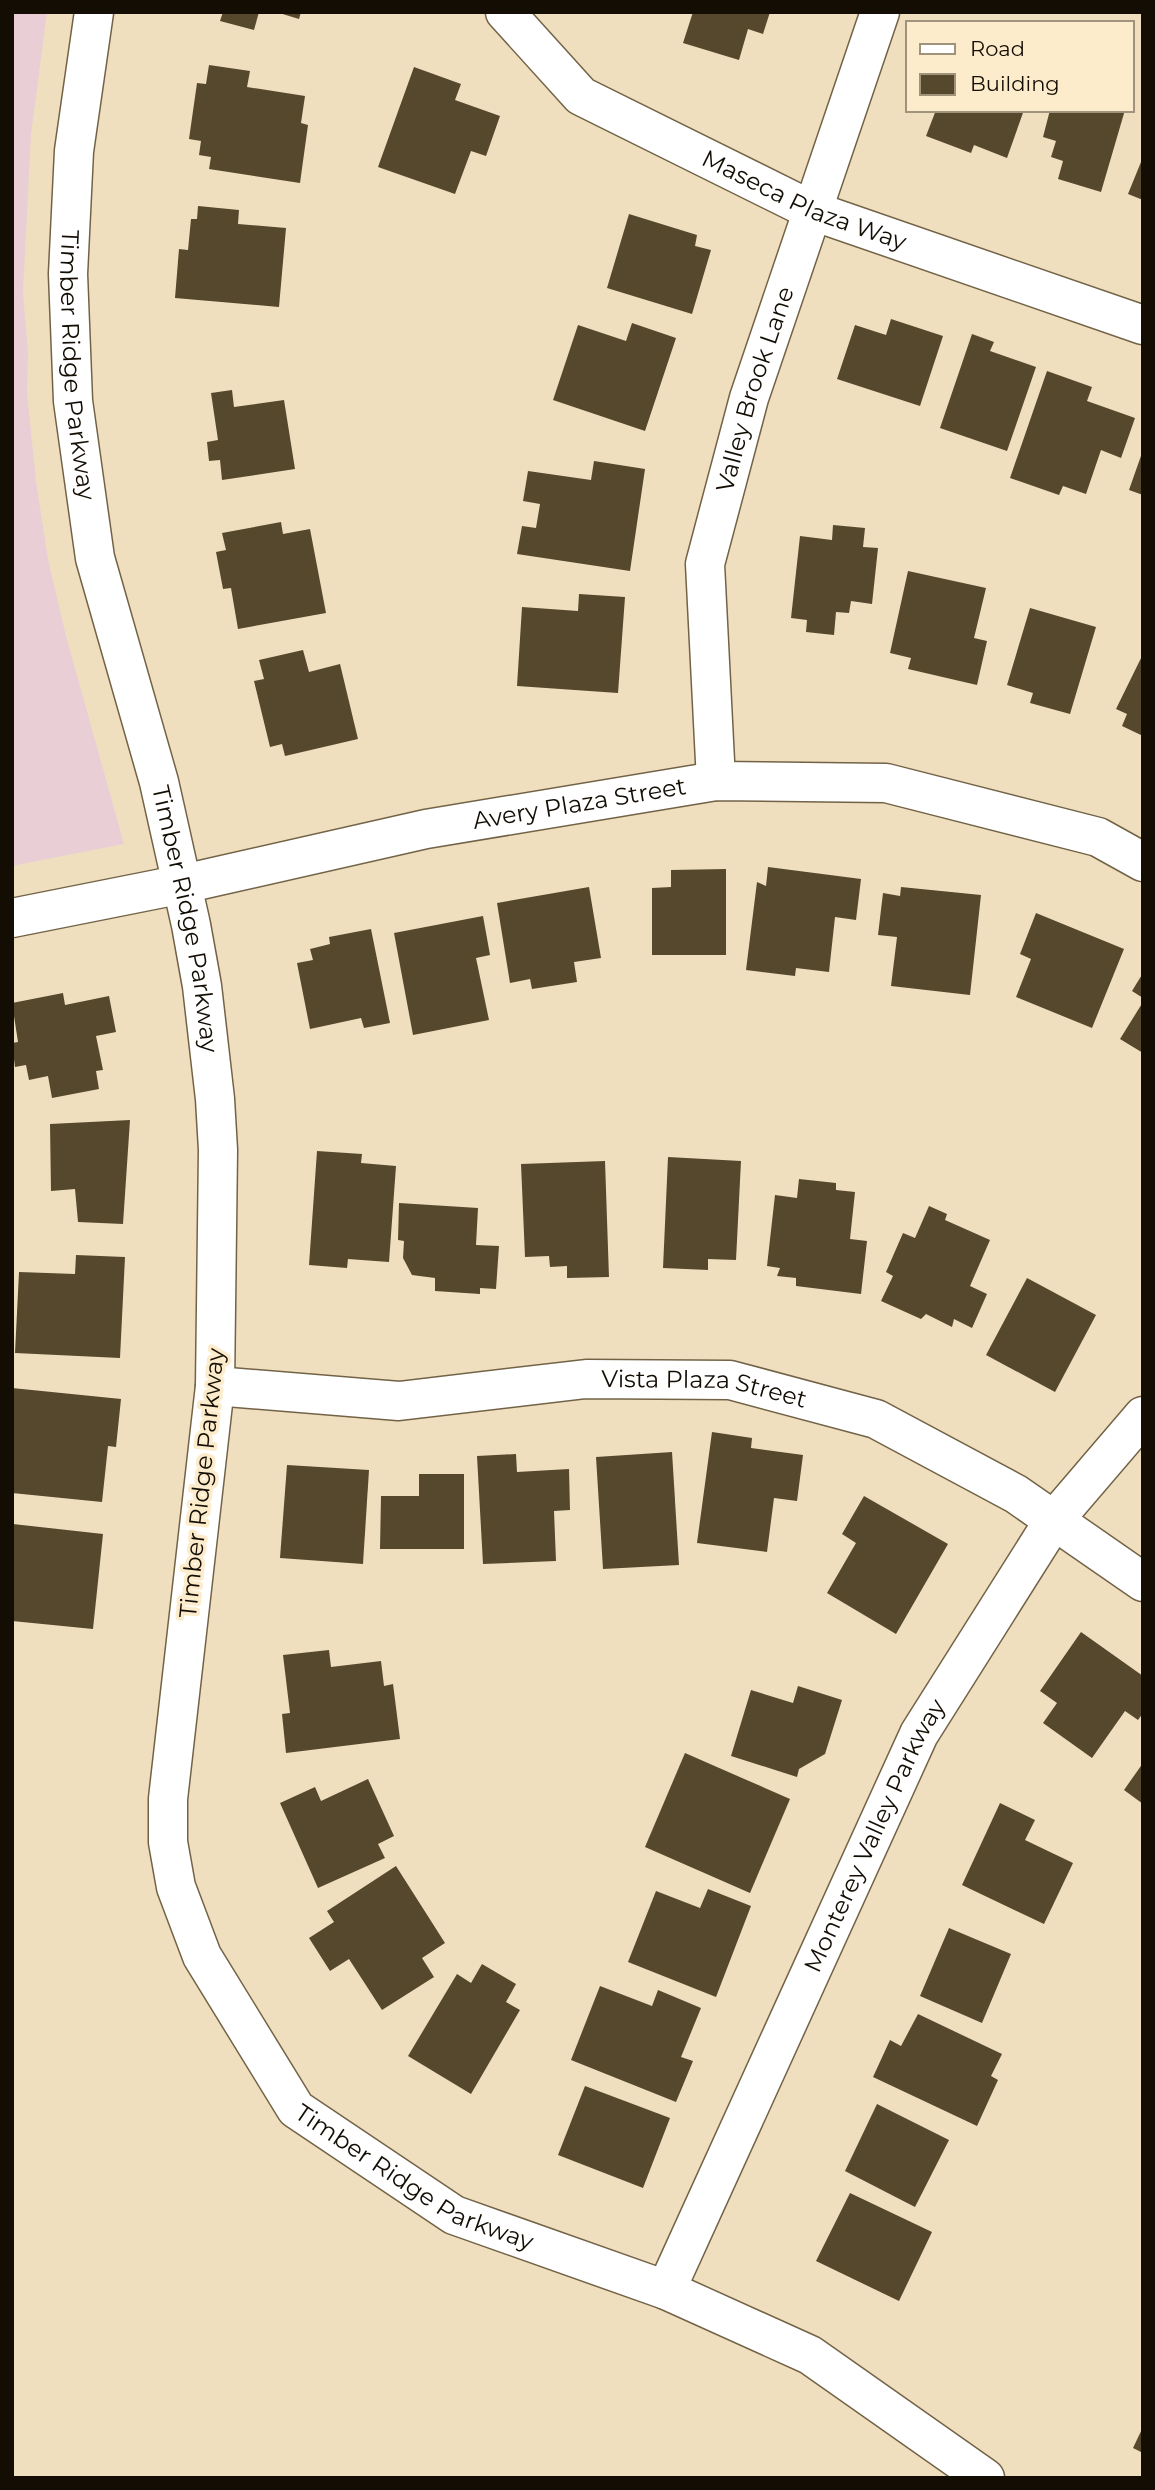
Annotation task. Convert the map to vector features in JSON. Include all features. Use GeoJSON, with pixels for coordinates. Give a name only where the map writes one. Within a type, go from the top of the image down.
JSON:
{"type":"FeatureCollection","features":[{"type":"Feature","properties":{"kind":"street","name":"Timber Ridge Parkway"},"geometry":{"type":"LineString","coordinates":[[94,12],[74,151],[68,274],[73,401],[95,558],[159,782],[183,884],[202,986],[218,1150],[215,1386],[168,1800],[169,1842],[176,1887],[202,1956],[296,2109],[454,2215],[666,2290],[810,2355],[985,2478]]}},
{"type":"Feature","properties":{"kind":"street","name":"Maseca Plaza Way"},"geometry":{"type":"LineString","coordinates":[[505,12],[581,96],[813,211],[1143,325]]}},
{"type":"Feature","properties":{"kind":"street","name":"Valley Brook Lane"},"geometry":{"type":"LineString","coordinates":[[716,781],[705,564],[749,398],[880,12]]}},
{"type":"Feature","properties":{"kind":"street","name":"Avery Plaza Street"},"geometry":{"type":"LineString","coordinates":[[12,918],[183,884],[426,829],[716,781],[886,783],[1098,837],[1143,862]]}},
{"type":"Feature","properties":{"kind":"street","name":"Vista Plaza Street"},"geometry":{"type":"LineString","coordinates":[[215,1386],[399,1401],[586,1380],[730,1380],[876,1419],[1016,1494],[1143,1582]]}},
{"type":"Feature","properties":{"kind":"street","name":"Monterey Valley Parkway"},"geometry":{"type":"LineString","coordinates":[[666,2290],[919,1734],[1055,1520],[1143,1416]]}},
{"type":"Feature","properties":{"kind":"shaded area"},"geometry":{"type":"Polygon","coordinates":[[[12,12],[47,12],[31,135],[23,292],[28,352],[27,393],[36,481],[48,559],[66,636],[124,844],[12,866],[12,12]]]}},
{"type":"Feature","properties":{"kind":"building"},"geometry":{"type":"Polygon","coordinates":[[[223,12],[259,12],[254,30],[220,21],[223,12]]]}},
{"type":"Feature","properties":{"kind":"building"},"geometry":{"type":"Polygon","coordinates":[[[276,12],[301,12],[299,19],[276,12]]]}},
{"type":"Feature","properties":{"kind":"building"},"geometry":{"type":"Polygon","coordinates":[[[693,12],[770,12],[763,34],[748,29],[739,60],[683,43],[693,12]]]}},
{"type":"Feature","properties":{"kind":"building"},"geometry":{"type":"Polygon","coordinates":[[[209,65],[250,71],[247,87],[305,96],[301,123],[308,125],[300,183],[209,169],[211,157],[199,155],[201,141],[189,139],[197,83],[206,84],[209,65]]]}},
{"type":"Feature","properties":{"kind":"building"},"geometry":{"type":"Polygon","coordinates":[[[414,67],[461,84],[455,100],[500,116],[486,156],[471,151],[455,194],[378,167],[414,67]]]}},
{"type":"Feature","properties":{"kind":"building"},"geometry":{"type":"Polygon","coordinates":[[[935,112],[1023,112],[1007,158],[974,145],[971,153],[926,136],[935,112]]]}},
{"type":"Feature","properties":{"kind":"building"},"geometry":{"type":"Polygon","coordinates":[[[1049,112],[1124,112],[1101,192],[1058,179],[1063,161],[1051,157],[1056,141],[1043,137],[1049,112]]]}},
{"type":"Feature","properties":{"kind":"building"},"geometry":{"type":"Polygon","coordinates":[[[1143,157],[1143,200],[1128,194],[1143,157]]]}},
{"type":"Feature","properties":{"kind":"building"},"geometry":{"type":"Polygon","coordinates":[[[198,206],[239,210],[238,224],[286,228],[279,307],[175,298],[179,249],[188,250],[191,219],[197,219],[198,206]]]}},
{"type":"Feature","properties":{"kind":"building"},"geometry":{"type":"Polygon","coordinates":[[[629,214],[697,235],[695,246],[711,250],[692,314],[607,288],[629,214]]]}},
{"type":"Feature","properties":{"kind":"building"},"geometry":{"type":"Polygon","coordinates":[[[891,319],[943,336],[920,406],[837,379],[855,325],[886,335],[891,319]]]}},
{"type":"Feature","properties":{"kind":"building"},"geometry":{"type":"Polygon","coordinates":[[[632,323],[676,338],[645,431],[553,400],[578,325],[626,341],[632,323]]]}},
{"type":"Feature","properties":{"kind":"building"},"geometry":{"type":"Polygon","coordinates":[[[972,334],[994,342],[990,351],[1036,367],[1007,451],[940,428],[972,334]]]}},
{"type":"Feature","properties":{"kind":"building"},"geometry":{"type":"Polygon","coordinates":[[[1047,371],[1092,387],[1087,401],[1135,418],[1121,458],[1101,450],[1086,494],[1063,486],[1059,495],[1010,478],[1047,371]]]}},
{"type":"Feature","properties":{"kind":"building"},"geometry":{"type":"Polygon","coordinates":[[[232,390],[234,407],[284,400],[295,469],[222,480],[220,460],[209,461],[207,442],[218,440],[211,393],[232,390]]]}},
{"type":"Feature","properties":{"kind":"building"},"geometry":{"type":"Polygon","coordinates":[[[1143,454],[1143,495],[1129,490],[1143,454]]]}},
{"type":"Feature","properties":{"kind":"building"},"geometry":{"type":"Polygon","coordinates":[[[594,461],[645,469],[630,571],[517,554],[522,526],[536,528],[540,504],[523,501],[528,471],[591,480],[594,461]]]}},
{"type":"Feature","properties":{"kind":"building"},"geometry":{"type":"Polygon","coordinates":[[[281,522],[283,534],[310,529],[326,613],[238,629],[231,588],[223,589],[216,552],[226,550],[222,533],[281,522]]]}},
{"type":"Feature","properties":{"kind":"building"},"geometry":{"type":"Polygon","coordinates":[[[833,525],[865,528],[863,547],[878,548],[872,604],[851,601],[849,613],[836,612],[834,635],[806,632],[807,620],[791,618],[800,536],[832,540],[833,525]]]}},
{"type":"Feature","properties":{"kind":"building"},"geometry":{"type":"Polygon","coordinates":[[[908,571],[986,588],[974,638],[987,641],[977,685],[908,669],[911,658],[890,653],[908,571]]]}},
{"type":"Feature","properties":{"kind":"building"},"geometry":{"type":"Polygon","coordinates":[[[579,594],[625,597],[618,693],[517,686],[522,607],[578,611],[579,594]]]}},
{"type":"Feature","properties":{"kind":"building"},"geometry":{"type":"Polygon","coordinates":[[[1030,608],[1096,627],[1070,714],[1030,703],[1033,693],[1007,685],[1030,608]]]}},
{"type":"Feature","properties":{"kind":"building"},"geometry":{"type":"Polygon","coordinates":[[[303,650],[309,672],[340,664],[358,739],[285,756],[282,744],[270,747],[254,681],[264,679],[259,660],[303,650]]]}},
{"type":"Feature","properties":{"kind":"building"},"geometry":{"type":"Polygon","coordinates":[[[1143,654],[1143,736],[1122,726],[1127,714],[1116,709],[1143,654]]]}},
{"type":"Feature","properties":{"kind":"building"},"geometry":{"type":"Polygon","coordinates":[[[768,867],[861,879],[856,920],[835,917],[829,972],[796,968],[795,976],[746,970],[757,882],[766,886],[768,867]]]}},
{"type":"Feature","properties":{"kind":"building"},"geometry":{"type":"Polygon","coordinates":[[[726,869],[726,955],[652,955],[652,888],[671,887],[671,870],[726,869]]]}},
{"type":"Feature","properties":{"kind":"building"},"geometry":{"type":"Polygon","coordinates":[[[589,887],[601,958],[574,962],[577,982],[532,989],[530,979],[510,983],[497,903],[589,887]]]}},
{"type":"Feature","properties":{"kind":"building"},"geometry":{"type":"Polygon","coordinates":[[[901,887],[981,895],[970,995],[891,986],[897,937],[878,935],[883,893],[900,896],[901,887]]]}},
{"type":"Feature","properties":{"kind":"building"},"geometry":{"type":"Polygon","coordinates":[[[1036,913],[1124,949],[1092,1028],[1016,997],[1031,959],[1020,954],[1036,913]]]}},
{"type":"Feature","properties":{"kind":"building"},"geometry":{"type":"Polygon","coordinates":[[[483,916],[490,955],[476,958],[489,1020],[413,1035],[394,933],[483,916]]]}},
{"type":"Feature","properties":{"kind":"building"},"geometry":{"type":"Polygon","coordinates":[[[371,929],[390,1023],[364,1028],[361,1018],[310,1029],[297,963],[313,960],[310,949],[330,944],[329,937],[371,929]]]}},
{"type":"Feature","properties":{"kind":"building"},"geometry":{"type":"Polygon","coordinates":[[[1143,973],[1143,998],[1132,991],[1143,973]]]}},
{"type":"Feature","properties":{"kind":"building"},"geometry":{"type":"Polygon","coordinates":[[[63,993],[65,1005],[109,996],[116,1032],[96,1036],[103,1070],[96,1071],[99,1089],[52,1098],[48,1076],[29,1080],[26,1065],[15,1067],[12,1043],[18,1042],[12,1003],[63,993]]]}},
{"type":"Feature","properties":{"kind":"building"},"geometry":{"type":"Polygon","coordinates":[[[1143,1002],[1143,1053],[1120,1039],[1143,1002]]]}},
{"type":"Feature","properties":{"kind":"building"},"geometry":{"type":"Polygon","coordinates":[[[130,1120],[123,1224],[78,1222],[75,1189],[51,1191],[50,1124],[130,1120]]]}},
{"type":"Feature","properties":{"kind":"building"},"geometry":{"type":"Polygon","coordinates":[[[317,1151],[362,1154],[361,1163],[396,1166],[389,1262],[348,1259],[347,1268],[309,1265],[317,1151]]]}},
{"type":"Feature","properties":{"kind":"building"},"geometry":{"type":"Polygon","coordinates":[[[668,1157],[741,1161],[736,1260],[708,1259],[708,1270],[663,1268],[668,1157]]]}},
{"type":"Feature","properties":{"kind":"building"},"geometry":{"type":"Polygon","coordinates":[[[605,1161],[609,1277],[567,1278],[567,1266],[550,1267],[549,1256],[525,1257],[521,1164],[605,1161]]]}},
{"type":"Feature","properties":{"kind":"building"},"geometry":{"type":"Polygon","coordinates":[[[799,1179],[836,1183],[836,1190],[855,1192],[850,1239],[867,1241],[861,1294],[796,1286],[796,1278],[777,1276],[780,1268],[767,1266],[775,1195],[797,1198],[799,1179]]]}},
{"type":"Feature","properties":{"kind":"building"},"geometry":{"type":"Polygon","coordinates":[[[399,1203],[478,1208],[476,1245],[499,1246],[496,1289],[480,1288],[480,1294],[435,1291],[435,1278],[412,1275],[403,1258],[404,1241],[398,1240],[399,1203]]]}},
{"type":"Feature","properties":{"kind":"building"},"geometry":{"type":"Polygon","coordinates":[[[929,1206],[947,1214],[945,1220],[990,1240],[970,1286],[987,1294],[972,1328],[954,1319],[952,1327],[926,1314],[921,1319],[881,1301],[893,1276],[886,1272],[903,1233],[915,1238],[929,1206]]]}},
{"type":"Feature","properties":{"kind":"building"},"geometry":{"type":"Polygon","coordinates":[[[76,1255],[125,1257],[120,1358],[15,1353],[19,1272],[75,1274],[76,1255]]]}},
{"type":"Feature","properties":{"kind":"building"},"geometry":{"type":"Polygon","coordinates":[[[1027,1278],[1096,1315],[1055,1392],[986,1355],[1027,1278]]]}},
{"type":"Feature","properties":{"kind":"building"},"geometry":{"type":"Polygon","coordinates":[[[12,1388],[121,1399],[116,1447],[108,1446],[102,1502],[12,1493],[12,1388]]]}},
{"type":"Feature","properties":{"kind":"building"},"geometry":{"type":"Polygon","coordinates":[[[712,1432],[752,1438],[751,1448],[803,1455],[797,1501],[774,1498],[767,1552],[697,1543],[712,1432]]]}},
{"type":"Feature","properties":{"kind":"building"},"geometry":{"type":"Polygon","coordinates":[[[672,1452],[679,1565],[603,1569],[596,1457],[672,1452]]]}},
{"type":"Feature","properties":{"kind":"building"},"geometry":{"type":"Polygon","coordinates":[[[516,1454],[517,1472],[569,1469],[570,1510],[554,1511],[556,1561],[483,1564],[477,1456],[516,1454]]]}},
{"type":"Feature","properties":{"kind":"building"},"geometry":{"type":"Polygon","coordinates":[[[287,1465],[369,1470],[363,1564],[280,1558],[287,1465]]]}},
{"type":"Feature","properties":{"kind":"building"},"geometry":{"type":"Polygon","coordinates":[[[419,1474],[464,1474],[464,1549],[380,1549],[381,1496],[419,1496],[419,1474]]]}},
{"type":"Feature","properties":{"kind":"building"},"geometry":{"type":"Polygon","coordinates":[[[864,1496],[948,1544],[896,1634],[827,1593],[856,1543],[842,1534],[864,1496]]]}},
{"type":"Feature","properties":{"kind":"building"},"geometry":{"type":"Polygon","coordinates":[[[13,1524],[103,1534],[93,1629],[12,1621],[13,1524]]]}},
{"type":"Feature","properties":{"kind":"building"},"geometry":{"type":"Polygon","coordinates":[[[1081,1632],[1143,1676],[1143,1713],[1138,1720],[1125,1711],[1092,1758],[1043,1723],[1057,1703],[1040,1691],[1081,1632]]]}},
{"type":"Feature","properties":{"kind":"building"},"geometry":{"type":"Polygon","coordinates":[[[329,1650],[331,1667],[381,1661],[384,1686],[393,1684],[400,1739],[286,1753],[282,1714],[290,1713],[283,1655],[329,1650]]]}},
{"type":"Feature","properties":{"kind":"building"},"geometry":{"type":"Polygon","coordinates":[[[798,1686],[842,1700],[825,1754],[799,1769],[797,1777],[731,1756],[751,1690],[793,1703],[798,1686]]]}},
{"type":"Feature","properties":{"kind":"building"},"geometry":{"type":"Polygon","coordinates":[[[685,1753],[790,1799],[750,1893],[645,1847],[685,1753]]]}},
{"type":"Feature","properties":{"kind":"building"},"geometry":{"type":"Polygon","coordinates":[[[1143,1763],[1143,1804],[1124,1790],[1143,1763]]]}},
{"type":"Feature","properties":{"kind":"building"},"geometry":{"type":"Polygon","coordinates":[[[368,1779],[394,1836],[378,1844],[385,1858],[318,1888],[280,1803],[315,1787],[321,1801],[368,1779]]]}},
{"type":"Feature","properties":{"kind":"building"},"geometry":{"type":"Polygon","coordinates":[[[1000,1803],[1035,1820],[1025,1840],[1073,1863],[1044,1924],[962,1885],[1000,1803]]]}},
{"type":"Feature","properties":{"kind":"building"},"geometry":{"type":"Polygon","coordinates":[[[396,1866],[445,1943],[422,1958],[434,1977],[382,2010],[349,1959],[330,1971],[309,1938],[334,1922],[327,1911],[396,1866]]]}},
{"type":"Feature","properties":{"kind":"building"},"geometry":{"type":"Polygon","coordinates":[[[708,1889],[751,1906],[716,1997],[628,1962],[656,1891],[700,1908],[708,1889]]]}},
{"type":"Feature","properties":{"kind":"building"},"geometry":{"type":"Polygon","coordinates":[[[949,1928],[1011,1954],[982,2023],[920,1996],[949,1928]]]}},
{"type":"Feature","properties":{"kind":"building"},"geometry":{"type":"Polygon","coordinates":[[[482,1964],[516,1984],[506,2002],[520,2010],[471,2094],[408,2056],[457,1974],[471,1983],[482,1964]]]}},
{"type":"Feature","properties":{"kind":"building"},"geometry":{"type":"Polygon","coordinates":[[[600,1986],[652,2006],[658,1990],[701,2008],[681,2057],[693,2061],[676,2102],[571,2060],[600,1986]]]}},
{"type":"Feature","properties":{"kind":"building"},"geometry":{"type":"Polygon","coordinates":[[[918,2014],[1002,2054],[991,2076],[998,2080],[977,2126],[873,2077],[890,2040],[901,2046],[918,2014]]]}},
{"type":"Feature","properties":{"kind":"building"},"geometry":{"type":"Polygon","coordinates":[[[585,2086],[670,2118],[643,2188],[558,2155],[585,2086]]]}},
{"type":"Feature","properties":{"kind":"building"},"geometry":{"type":"Polygon","coordinates":[[[877,2104],[949,2140],[915,2207],[845,2171],[877,2104]]]}},
{"type":"Feature","properties":{"kind":"building"},"geometry":{"type":"Polygon","coordinates":[[[850,2193],[932,2232],[899,2301],[816,2261],[850,2193]]]}},
{"type":"Feature","properties":{"kind":"building"},"geometry":{"type":"Polygon","coordinates":[[[1143,2427],[1143,2453],[1133,2448],[1143,2427]]]}}]}
